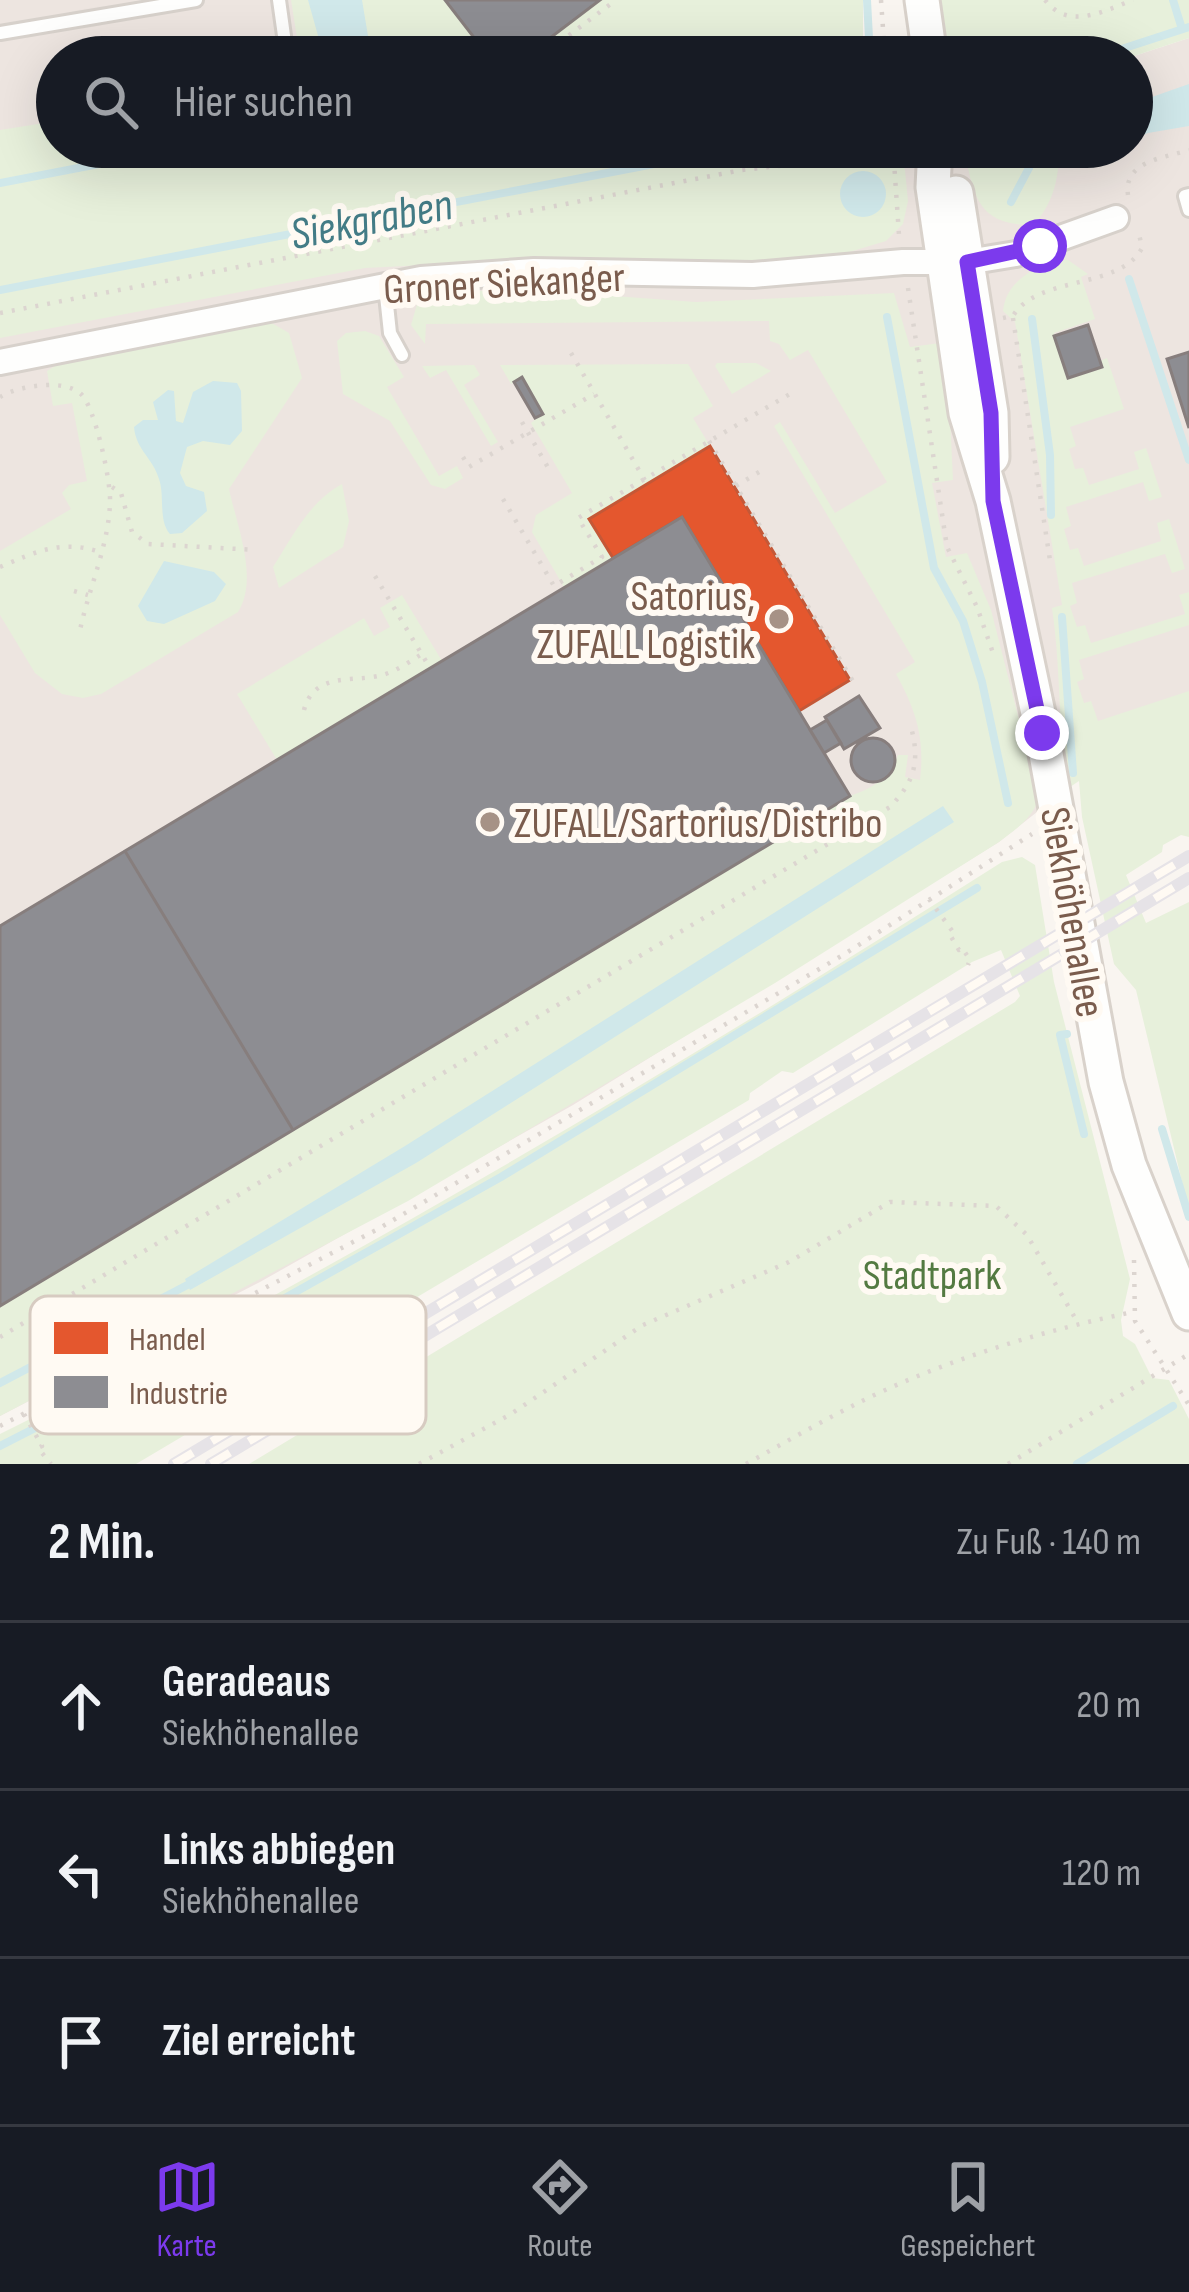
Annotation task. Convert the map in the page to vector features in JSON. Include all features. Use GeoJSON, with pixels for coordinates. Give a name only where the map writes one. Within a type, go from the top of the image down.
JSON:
{"type":"FeatureCollection","features":[{"type":"Feature","properties":{"kind":"main road"},"geometry":{"type":"LineString","coordinates":[[922,0],[927,36]]}},
{"type":"Feature","properties":{"kind":"main road","name":"Siekhöhenallee"},"geometry":{"type":"LineString","coordinates":[[934,168],[933,187],[977,323],[991,413],[993,501]]}},
{"type":"Feature","properties":{"kind":"main road","name":"Siekhöhenallee"},"geometry":{"type":"LineString","coordinates":[[950,168],[967,412],[993,501],[1046,827],[1129,1165],[1189,1312]]}},
{"type":"Feature","properties":{"kind":"street"},"geometry":{"type":"LineString","coordinates":[[955,262],[1016,254],[1128,215]]}},
{"type":"Feature","properties":{"kind":"street","name":"Groner Siekanger"},"geometry":{"type":"LineString","coordinates":[[0,362],[385,285],[534,271],[753,275],[955,262]]}},
{"type":"Feature","properties":{"kind":"lane"},"geometry":{"type":"LineString","coordinates":[[0,33],[196,0]]}},
{"type":"Feature","properties":{"kind":"lane"},"geometry":{"type":"LineString","coordinates":[[279,0],[284,36]]}},
{"type":"Feature","properties":{"kind":"lane"},"geometry":{"type":"LineString","coordinates":[[1189,195],[1185,196],[1189,210]]}},
{"type":"Feature","properties":{"kind":"lane"},"geometry":{"type":"LineString","coordinates":[[385,285],[390,333],[403,355]]}},
{"type":"Feature","properties":{"kind":"path"},"geometry":{"type":"LineString","coordinates":[[568,36],[616,0]]}},
{"type":"Feature","properties":{"kind":"path"},"geometry":{"type":"LineString","coordinates":[[881,0],[884,36]]}},
{"type":"Feature","properties":{"kind":"path"},"geometry":{"type":"LineString","coordinates":[[1045,0],[1071,17],[1131,1]]}},
{"type":"Feature","properties":{"kind":"path"},"geometry":{"type":"LineString","coordinates":[[1153,163],[1189,150]]}},
{"type":"Feature","properties":{"kind":"path"},"geometry":{"type":"LineString","coordinates":[[0,313],[695,178],[767,168]]}},
{"type":"Feature","properties":{"kind":"path"},"geometry":{"type":"LineString","coordinates":[[895,168],[903,262],[947,547],[977,607],[993,654]]}},
{"type":"Feature","properties":{"kind":"path"},"geometry":{"type":"LineString","coordinates":[[1051,567],[1012,316],[1034,297],[1129,264],[1142,248],[1128,215],[1127,180],[1138,168]]}},
{"type":"Feature","properties":{"kind":"path"},"geometry":{"type":"LineString","coordinates":[[977,323],[1012,316]]}},
{"type":"Feature","properties":{"kind":"path"},"geometry":{"type":"LineString","coordinates":[[571,353],[646,482]]}},
{"type":"Feature","properties":{"kind":"path"},"geometry":{"type":"LineString","coordinates":[[0,397],[12,389],[66,386],[78,391],[89,409],[110,487],[110,505],[80,630]]}},
{"type":"Feature","properties":{"kind":"path"},"geometry":{"type":"LineString","coordinates":[[503,499],[554,586],[602,557],[578,518],[795,391]]}},
{"type":"Feature","properties":{"kind":"path"},"geometry":{"type":"LineString","coordinates":[[463,457],[469,467],[595,394]]}},
{"type":"Feature","properties":{"kind":"path"},"geometry":{"type":"LineString","coordinates":[[522,422],[550,471]]}},
{"type":"Feature","properties":{"kind":"path"},"geometry":{"type":"LineString","coordinates":[[709,442],[856,688]]}},
{"type":"Feature","properties":{"kind":"path"},"geometry":{"type":"LineString","coordinates":[[736,486],[764,469]]}},
{"type":"Feature","properties":{"kind":"path"},"geometry":{"type":"LineString","coordinates":[[110,487],[121,493],[132,532],[148,544],[256,550]]}},
{"type":"Feature","properties":{"kind":"path"},"geometry":{"type":"LineString","coordinates":[[0,567],[55,546],[100,552]]}},
{"type":"Feature","properties":{"kind":"path"},"geometry":{"type":"LineString","coordinates":[[375,576],[430,668]]}},
{"type":"Feature","properties":{"kind":"path"},"geometry":{"type":"LineString","coordinates":[[74,591],[88,595]]}},
{"type":"Feature","properties":{"kind":"path"},"geometry":{"type":"LineString","coordinates":[[304,710],[313,691],[325,684],[379,676],[422,654]]}},
{"type":"Feature","properties":{"kind":"path"},"geometry":{"type":"LineString","coordinates":[[69,1296],[890,807],[913,780],[912,731]]}},
{"type":"Feature","properties":{"kind":"path"},"geometry":{"type":"LineString","coordinates":[[1039,851],[1046,827]]}},
{"type":"Feature","properties":{"kind":"path"},"geometry":{"type":"LineString","coordinates":[[250,1296],[379,1229],[843,955],[1046,827]]}},
{"type":"Feature","properties":{"kind":"path"},"geometry":{"type":"LineString","coordinates":[[928,898],[970,960],[968,964]]}},
{"type":"Feature","properties":{"kind":"path"},"geometry":{"type":"LineString","coordinates":[[418,1464],[511,1414],[643,1325],[789,1262],[890,1202],[996,1206],[1027,1235],[1078,1323]]}},
{"type":"Feature","properties":{"kind":"path"},"geometry":{"type":"LineString","coordinates":[[1133,1257],[1137,1280],[1133,1312],[1149,1348],[1168,1367],[1189,1405]]}},
{"type":"Feature","properties":{"kind":"path"},"geometry":{"type":"LineString","coordinates":[[746,1464],[862,1401],[924,1375],[1078,1323],[1133,1312]]}},
{"type":"Feature","properties":{"kind":"path"},"geometry":{"type":"LineString","coordinates":[[0,1337],[30,1319]]}},
{"type":"Feature","properties":{"kind":"path"},"geometry":{"type":"LineString","coordinates":[[1008,1464],[1189,1354]]}},
{"type":"Feature","properties":{"kind":"path"},"geometry":{"type":"LineString","coordinates":[[0,1426],[30,1411]]}},
{"type":"Feature","properties":{"kind":"path"},"geometry":{"type":"LineString","coordinates":[[24,1414],[30,1425]]}},
{"type":"Feature","properties":{"kind":"path"},"geometry":{"type":"LineString","coordinates":[[35,1434],[42,1446],[38,1448],[51,1464]]}},
{"type":"Feature","properties":{"kind":"shaded area"},"geometry":{"type":"Polygon","coordinates":[[[0,0],[863,0],[863,36],[36,36],[36,168],[48,168],[0,278],[0,0]]]}},
{"type":"Feature","properties":{"kind":"shaded area"},"geometry":{"type":"Polygon","coordinates":[[[1189,38],[1189,719],[1079,779],[999,842],[573,1105],[233,1296],[30,1296],[30,1401],[0,1416],[0,320],[811,169],[1153,168],[1153,50],[1189,38]]]}},
{"type":"Feature","properties":{"kind":"green space"},"geometry":{"type":"Polygon","coordinates":[[[291,0],[445,0],[473,36],[297,36],[291,0]]]}},
{"type":"Feature","properties":{"kind":"green space"},"geometry":{"type":"Polygon","coordinates":[[[600,0],[863,0],[863,36],[553,36],[600,0]]]}},
{"type":"Feature","properties":{"kind":"green space"},"geometry":{"type":"Polygon","coordinates":[[[939,0],[1189,0],[1189,38],[1153,50],[1153,36],[945,36],[939,0]]]}},
{"type":"Feature","properties":{"kind":"green space"},"geometry":{"type":"Polygon","coordinates":[[[36,124],[36,168],[905,168],[908,201],[903,224],[886,241],[836,256],[697,263],[565,258],[365,268],[0,338],[0,130],[36,124]]]}},
{"type":"Feature","properties":{"kind":"green space"},"geometry":{"type":"Polygon","coordinates":[[[968,168],[1058,168],[1047,207],[1034,225],[1000,220],[975,193],[968,168]]]}},
{"type":"Feature","properties":{"kind":"green space"},"geometry":{"type":"Polygon","coordinates":[[[1053,260],[1068,260],[1088,274],[1081,277],[1095,319],[1054,333],[1068,378],[1101,368],[1100,361],[1107,358],[1124,409],[1070,427],[1076,446],[1069,449],[1075,469],[1083,468],[1089,485],[1139,469],[1134,452],[1146,448],[1162,497],[1149,501],[1143,482],[1066,507],[1071,526],[1064,529],[1070,550],[1078,548],[1084,566],[1161,541],[1157,523],[1169,519],[1185,569],[1172,573],[1165,554],[1072,583],[1077,603],[1070,606],[1077,627],[1085,625],[1091,643],[1185,614],[1179,595],[1189,592],[1189,625],[1079,660],[1084,679],[1077,682],[1084,703],[1091,701],[1098,721],[1189,691],[1189,837],[1181,835],[1163,845],[1162,852],[1126,875],[1146,923],[1189,902],[1189,1211],[1136,990],[1114,964],[1082,817],[1079,781],[1067,789],[1052,608],[1062,605],[1015,322],[1003,311],[1014,285],[1053,260]]]}},
{"type":"Feature","properties":{"kind":"green space"},"geometry":{"type":"Polygon","coordinates":[[[517,289],[696,302],[894,293],[910,347],[940,343],[948,376],[953,480],[932,483],[946,557],[967,553],[991,610],[1039,798],[1023,823],[999,842],[775,983],[408,1201],[228,1296],[30,1296],[30,1400],[0,1416],[0,1306],[874,785],[898,755],[908,755],[905,777],[920,780],[917,725],[896,674],[915,662],[774,426],[780,422],[835,513],[887,482],[808,350],[790,360],[779,344],[770,341],[769,321],[426,324],[425,344],[411,325],[420,294],[517,289]]]}},
{"type":"Feature","properties":{"kind":"green space"},"geometry":{"type":"Polygon","coordinates":[[[270,322],[289,333],[302,378],[229,489],[246,568],[247,584],[238,612],[101,694],[83,698],[62,694],[35,673],[0,615],[0,551],[71,509],[62,493],[69,485],[87,481],[72,403],[53,406],[47,371],[270,322]]]}},
{"type":"Feature","properties":{"kind":"green space"},"geometry":{"type":"Polygon","coordinates":[[[365,331],[379,336],[404,377],[387,387],[439,476],[457,466],[463,478],[445,489],[431,485],[390,421],[343,394],[337,341],[346,333],[365,331]]]}},
{"type":"Feature","properties":{"kind":"green space"},"geometry":{"type":"Polygon","coordinates":[[[717,363],[756,363],[771,371],[732,394],[717,363]]]}},
{"type":"Feature","properties":{"kind":"green space"},"geometry":{"type":"Polygon","coordinates":[[[688,364],[713,406],[693,418],[710,446],[589,518],[613,558],[564,587],[532,532],[536,515],[572,493],[531,423],[543,413],[522,378],[511,384],[500,365],[688,364]]]}},
{"type":"Feature","properties":{"kind":"green space"},"geometry":{"type":"Polygon","coordinates":[[[474,365],[480,375],[464,385],[498,442],[491,446],[446,370],[430,378],[422,366],[474,365]]]}},
{"type":"Feature","properties":{"kind":"green space"},"geometry":{"type":"Polygon","coordinates":[[[342,484],[349,521],[343,547],[279,588],[273,567],[311,510],[342,484]]]}},
{"type":"Feature","properties":{"kind":"green space"},"geometry":{"type":"Polygon","coordinates":[[[402,595],[442,661],[277,760],[237,694],[364,618],[374,636],[390,627],[380,608],[402,595]]]}},
{"type":"Feature","properties":{"kind":"green space","name":"Stadtpark"},"geometry":{"type":"Polygon","coordinates":[[[1022,857],[1035,865],[1054,982],[1130,1279],[1121,1320],[1123,1336],[1135,1344],[1152,1378],[1169,1380],[1189,1419],[1189,1464],[249,1464],[299,1434],[426,1434],[426,1357],[1015,1002],[1020,996],[1001,950],[972,962],[793,1073],[782,1071],[750,1093],[749,1100],[419,1296],[271,1296],[646,1082],[1002,862],[1022,857]]]}},
{"type":"Feature","properties":{"kind":"green space","name":"Stadtpark"},"geometry":{"type":"Polygon","coordinates":[[[30,1419],[30,1434],[187,1434],[136,1464],[0,1464],[0,1434],[30,1419]]]}},
{"type":"Feature","properties":{"kind":"water"},"geometry":{"type":"Polygon","coordinates":[[[308,0],[362,0],[368,36],[318,36],[308,0]]]}},
{"type":"Feature","properties":{"kind":"water"},"geometry":{"type":"Polygon","coordinates":[[[1189,84],[1189,126],[1153,132],[1153,97],[1189,84]]]}},
{"type":"Feature","properties":{"kind":"water"},"geometry":{"type":"Polygon","coordinates":[[[863,171],[879,178],[886,194],[879,210],[863,217],[847,210],[840,194],[847,178],[863,171]]]}},
{"type":"Feature","properties":{"kind":"water"},"geometry":{"type":"Polygon","coordinates":[[[213,381],[237,383],[242,431],[230,445],[203,441],[187,447],[180,473],[186,486],[204,492],[207,511],[182,533],[170,534],[159,479],[134,427],[143,420],[158,420],[153,402],[168,390],[174,391],[176,421],[183,423],[193,392],[213,381]]]}},
{"type":"Feature","properties":{"kind":"water"},"geometry":{"type":"Polygon","coordinates":[[[164,561],[214,572],[226,584],[215,601],[164,624],[147,621],[138,606],[164,561]]]}},
{"type":"Feature","properties":{"kind":"water"},"geometry":{"type":"Polygon","coordinates":[[[943,806],[954,822],[416,1163],[190,1290],[185,1279],[405,1146],[943,806]]]}},
{"type":"Feature","properties":{"kind":"building: Handel","name":"Satorius, ZUFALL Logistik"},"geometry":{"type":"Polygon","coordinates":[[[710,446],[850,680],[799,711],[682,517],[613,558],[589,519],[710,446]]]}},
{"type":"Feature","properties":{"kind":"building: Industrie"},"geometry":{"type":"Polygon","coordinates":[[[445,0],[600,0],[553,36],[473,36],[445,0]]]}},
{"type":"Feature","properties":{"kind":"building: Industrie"},"geometry":{"type":"Polygon","coordinates":[[[1088,325],[1102,367],[1068,378],[1054,336],[1088,325]]]}},
{"type":"Feature","properties":{"kind":"building: Industrie"},"geometry":{"type":"Polygon","coordinates":[[[1189,352],[1189,428],[1167,359],[1189,352]]]}},
{"type":"Feature","properties":{"kind":"building: Industrie"},"geometry":{"type":"Polygon","coordinates":[[[522,377],[543,414],[535,418],[514,382],[522,377]]]}},
{"type":"Feature","properties":{"kind":"building: Industrie","name":"ZUFALL/Sartorius/Distribo"},"geometry":{"type":"Polygon","coordinates":[[[682,517],[850,796],[293,1130],[125,851],[682,517]]]}},
{"type":"Feature","properties":{"kind":"building: Industrie"},"geometry":{"type":"Polygon","coordinates":[[[859,696],[880,728],[844,749],[825,717],[859,696]]]}},
{"type":"Feature","properties":{"kind":"building: Industrie"},"geometry":{"type":"Polygon","coordinates":[[[827,720],[841,743],[824,753],[810,730],[827,720]]]}},
{"type":"Feature","properties":{"kind":"building: Industrie"},"geometry":{"type":"Polygon","coordinates":[[[873,738],[889,744],[895,760],[889,776],[873,782],[857,776],[851,760],[857,744],[873,738]]]}},
{"type":"Feature","properties":{"kind":"building: Industrie"},"geometry":{"type":"Polygon","coordinates":[[[125,851],[293,1130],[0,1306],[0,926],[125,851]]]}},
{"type":"Feature","properties":{"kind":"waterway"},"geometry":{"type":"LineString","coordinates":[[867,0],[869,36]]}},
{"type":"Feature","properties":{"kind":"waterway"},"geometry":{"type":"LineString","coordinates":[[1173,0],[1182,29]]}},
{"type":"Feature","properties":{"kind":"waterway","name":"Siekgraben"},"geometry":{"type":"LineString","coordinates":[[1153,39],[1189,27]]}},
{"type":"Feature","properties":{"kind":"waterway"},"geometry":{"type":"LineString","coordinates":[[0,183],[78,168]]}},
{"type":"Feature","properties":{"kind":"waterway","name":"Siekgraben"},"geometry":{"type":"LineString","coordinates":[[0,290],[633,168]]}},
{"type":"Feature","properties":{"kind":"waterway"},"geometry":{"type":"LineString","coordinates":[[1011,202],[1029,168]]}},
{"type":"Feature","properties":{"kind":"waterway"},"geometry":{"type":"LineString","coordinates":[[1129,279],[1189,460]]}},
{"type":"Feature","properties":{"kind":"waterway"},"geometry":{"type":"LineString","coordinates":[[887,317],[934,568],[963,621],[982,682],[1008,803]]}},
{"type":"Feature","properties":{"kind":"waterway"},"geometry":{"type":"LineString","coordinates":[[1032,319],[1050,455],[1051,515]]}},
{"type":"Feature","properties":{"kind":"waterway"},"geometry":{"type":"LineString","coordinates":[[1062,617],[1073,773]]}},
{"type":"Feature","properties":{"kind":"waterway"},"geometry":{"type":"LineString","coordinates":[[288,1296],[501,1177],[977,888]]}},
{"type":"Feature","properties":{"kind":"waterway"},"geometry":{"type":"LineString","coordinates":[[1067,1034],[1060,1035],[1084,1134]]}},
{"type":"Feature","properties":{"kind":"waterway"},"geometry":{"type":"LineString","coordinates":[[1162,1129],[1189,1217]]}},
{"type":"Feature","properties":{"kind":"waterway"},"geometry":{"type":"LineString","coordinates":[[166,1296],[195,1281]]}},
{"type":"Feature","properties":{"kind":"waterway"},"geometry":{"type":"LineString","coordinates":[[0,1383],[30,1367]]}},
{"type":"Feature","properties":{"kind":"waterway"},"geometry":{"type":"LineString","coordinates":[[1077,1464],[1173,1406]]}},
{"type":"Feature","properties":{"kind":"waterway"},"geometry":{"type":"LineString","coordinates":[[0,1446],[30,1431]]}},
{"type":"Feature","properties":{"kind":"railway"},"geometry":{"type":"LineString","coordinates":[[426,1313],[1189,856]]}},
{"type":"Feature","properties":{"kind":"railway"},"geometry":{"type":"LineString","coordinates":[[426,1335],[1189,878]]}},
{"type":"Feature","properties":{"kind":"railway"},"geometry":{"type":"LineString","coordinates":[[174,1464],[224,1434]]}},
{"type":"Feature","properties":{"kind":"railway"},"geometry":{"type":"LineString","coordinates":[[211,1464],[261,1434]]}},
{"type":"Feature","properties":{"kind":"place","name":"Satorius, ZUFALL Logistik"},"geometry":{"type":"Point","coordinates":[779,619]}},
{"type":"Feature","properties":{"kind":"place","name":"ZUFALL/Sartorius/Distribo"},"geometry":{"type":"Point","coordinates":[490,822]}},
{"type":"Feature","properties":{"kind":"route"},"geometry":{"type":"LineString","coordinates":[[1040,246],[967,262],[991,413],[993,501],[1042,733]]}}]}
